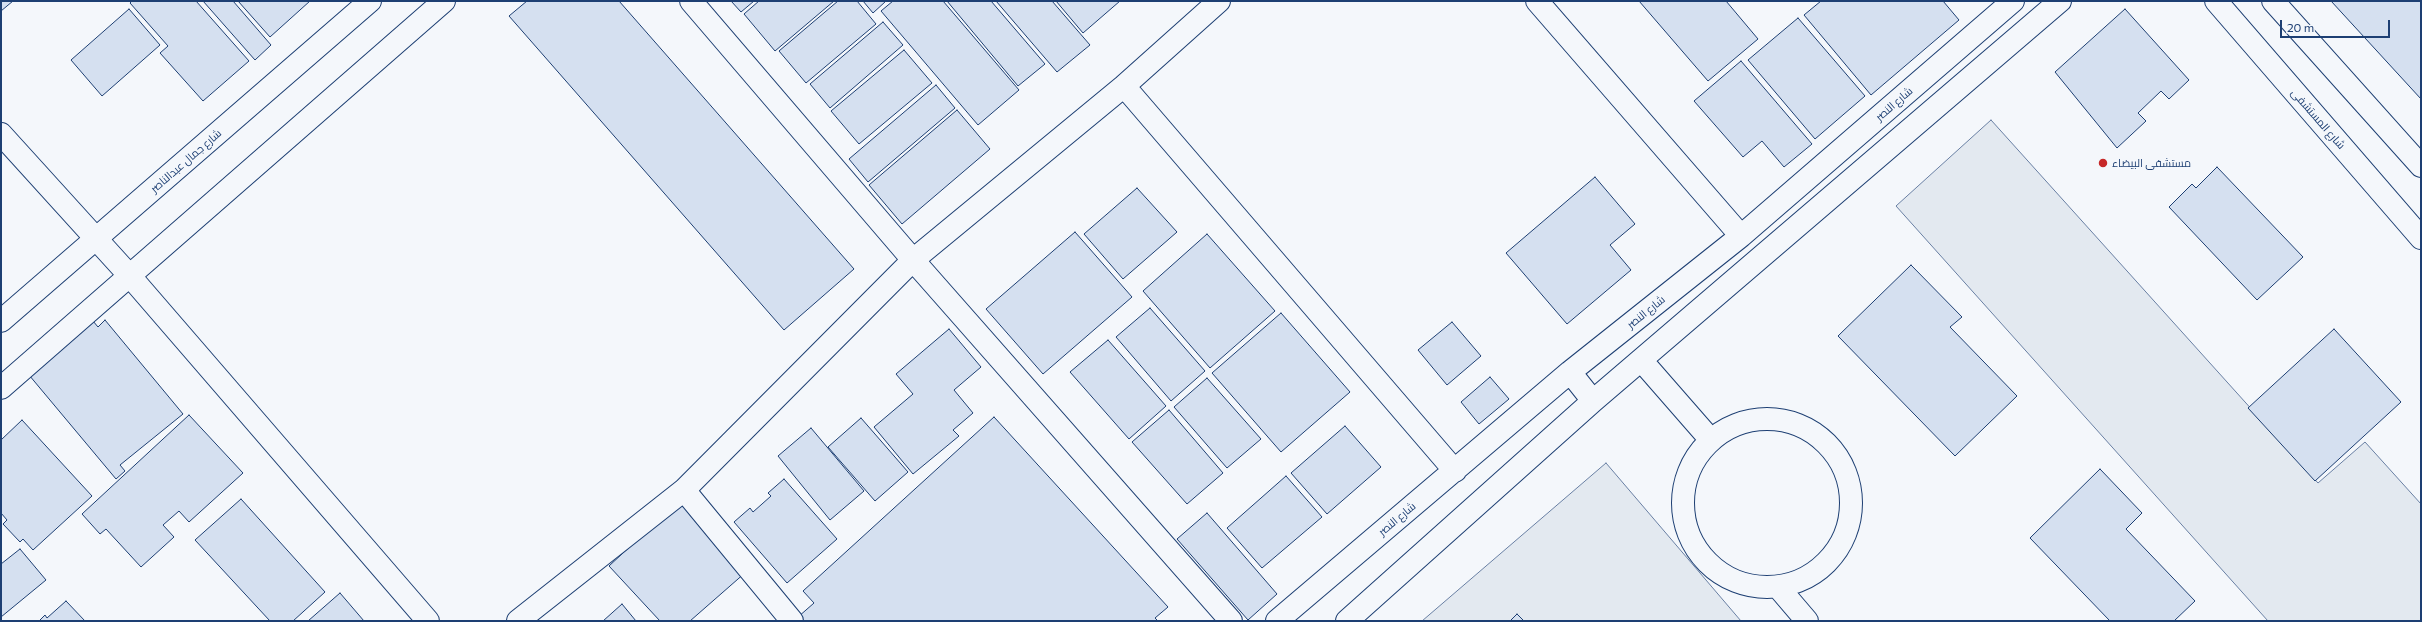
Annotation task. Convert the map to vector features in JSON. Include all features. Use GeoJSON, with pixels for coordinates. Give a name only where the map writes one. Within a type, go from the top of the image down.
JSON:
{"type":"FeatureCollection","features":[{"type":"Feature","properties":{"kind":"street","name":"شارع جمال عبدالناصر"},"geometry":{"type":"LineString","coordinates":[[1,321],[370,1]]}},
{"type":"Feature","properties":{"kind":"street"},"geometry":{"type":"LineString","coordinates":[[1,388],[444,1]]}},
{"type":"Feature","properties":{"kind":"street"},"geometry":{"type":"LineString","coordinates":[[691,1],[913,260],[1231,621]]}},
{"type":"Feature","properties":{"kind":"street"},"geometry":{"type":"LineString","coordinates":[[518,621],[684,490],[913,260],[1124,86],[1219,1]]}},
{"type":"Feature","properties":{"kind":"street"},"geometry":{"type":"LineString","coordinates":[[1537,1],[1741,236]]}},
{"type":"Feature","properties":{"kind":"street","name":"شارع النصر"},"geometry":{"type":"LineString","coordinates":[[1277,621],[1570,372],[1741,236],[2013,1]]}},
{"type":"Feature","properties":{"kind":"street"},"geometry":{"type":"LineString","coordinates":[[1347,621],[1593,401],[2060,1]]}},
{"type":"Feature","properties":{"kind":"street","name":"شارع المستشفى"},"geometry":{"type":"LineString","coordinates":[[2216,1],[2421,238]]}},
{"type":"Feature","properties":{"kind":"street"},"geometry":{"type":"LineString","coordinates":[[2273,1],[2421,166]]}},
{"type":"Feature","properties":{"kind":"street"},"geometry":{"type":"LineString","coordinates":[[1124,86],[1455,471]]}},
{"type":"Feature","properties":{"kind":"street"},"geometry":{"type":"LineString","coordinates":[[1,134],[129,276],[428,621]]}},
{"type":"Feature","properties":{"kind":"street"},"geometry":{"type":"LineString","coordinates":[[1641,360],[1710,439]]}},
{"type":"Feature","properties":{"kind":"street"},"geometry":{"type":"LineString","coordinates":[[1570,372],[1593,401]]}},
{"type":"Feature","properties":{"kind":"street"},"geometry":{"type":"LineString","coordinates":[[1784,419],[1820,436],[1845,468],[1852,507],[1841,545],[1814,574],[1778,587],[1735,582],[1701,556],[1683,517],[1686,474],[1710,439],[1745,420],[1784,419]]}},
{"type":"Feature","properties":{"kind":"street"},"geometry":{"type":"LineString","coordinates":[[684,490],[792,621]]}},
{"type":"Feature","properties":{"kind":"street"},"geometry":{"type":"LineString","coordinates":[[1778,587],[1807,621]]}},
{"type":"Feature","properties":{"kind":"shaded area"},"geometry":{"type":"Polygon","coordinates":[[[1991,120],[2318,483],[2365,442],[2421,504],[2421,621],[2268,621],[1896,206],[1991,120]]]}},
{"type":"Feature","properties":{"kind":"shaded area"},"geometry":{"type":"Polygon","coordinates":[[[1606,463],[1741,621],[1422,621],[1606,463]]]}},
{"type":"Feature","properties":{"kind":"building"},"geometry":{"type":"Polygon","coordinates":[[[1,1],[13,1],[1,11],[1,1]]]}},
{"type":"Feature","properties":{"kind":"building"},"geometry":{"type":"Polygon","coordinates":[[[132,1],[196,1],[249,61],[203,101],[160,53],[168,46],[130,3],[132,1]]]}},
{"type":"Feature","properties":{"kind":"building"},"geometry":{"type":"Polygon","coordinates":[[[203,1],[233,1],[271,45],[255,60],[203,1]]]}},
{"type":"Feature","properties":{"kind":"building"},"geometry":{"type":"Polygon","coordinates":[[[238,1],[310,1],[270,37],[238,1]]]}},
{"type":"Feature","properties":{"kind":"building"},"geometry":{"type":"Polygon","coordinates":[[[527,1],[619,1],[854,269],[784,330],[509,16],[527,1]]]}},
{"type":"Feature","properties":{"kind":"building"},"geometry":{"type":"Polygon","coordinates":[[[731,1],[754,1],[741,12],[731,1]]]}},
{"type":"Feature","properties":{"kind":"building"},"geometry":{"type":"Polygon","coordinates":[[[759,1],[834,1],[775,51],[744,14],[759,1]]]}},
{"type":"Feature","properties":{"kind":"building"},"geometry":{"type":"Polygon","coordinates":[[[838,1],[857,1],[876,24],[806,83],[779,51],[838,1]]]}},
{"type":"Feature","properties":{"kind":"building"},"geometry":{"type":"Polygon","coordinates":[[[863,1],[886,1],[873,13],[863,1]]]}},
{"type":"Feature","properties":{"kind":"building"},"geometry":{"type":"Polygon","coordinates":[[[893,1],[943,1],[1019,90],[978,125],[881,11],[893,1]]]}},
{"type":"Feature","properties":{"kind":"building"},"geometry":{"type":"Polygon","coordinates":[[[947,1],[991,1],[1045,64],[1018,86],[947,1]]]}},
{"type":"Feature","properties":{"kind":"building"},"geometry":{"type":"Polygon","coordinates":[[[996,1],[1052,1],[1090,45],[1057,72],[996,1]]]}},
{"type":"Feature","properties":{"kind":"building"},"geometry":{"type":"Polygon","coordinates":[[[1056,1],[1120,1],[1083,33],[1056,1]]]}},
{"type":"Feature","properties":{"kind":"building"},"geometry":{"type":"Polygon","coordinates":[[[1639,1],[1726,1],[1758,39],[1708,81],[1639,1]]]}},
{"type":"Feature","properties":{"kind":"building"},"geometry":{"type":"Polygon","coordinates":[[[1821,1],[1943,1],[1959,20],[1871,95],[1804,15],[1821,1]]]}},
{"type":"Feature","properties":{"kind":"building"},"geometry":{"type":"Polygon","coordinates":[[[2331,1],[2421,1],[2421,99],[2331,1]]]}},
{"type":"Feature","properties":{"kind":"building"},"geometry":{"type":"Polygon","coordinates":[[[129,9],[160,45],[102,96],[71,60],[129,9]]]}},
{"type":"Feature","properties":{"kind":"building"},"geometry":{"type":"Polygon","coordinates":[[[2125,9],[2189,80],[2169,99],[2161,91],[2138,113],[2146,121],[2117,148],[2055,72],[2125,9]]]}},
{"type":"Feature","properties":{"kind":"building"},"geometry":{"type":"Polygon","coordinates":[[[1798,18],[1865,96],[1815,139],[1748,60],[1798,18]]]}},
{"type":"Feature","properties":{"kind":"building"},"geometry":{"type":"Polygon","coordinates":[[[883,22],[903,45],[830,108],[810,84],[883,22]]]}},
{"type":"Feature","properties":{"kind":"building"},"geometry":{"type":"Polygon","coordinates":[[[904,50],[932,83],[859,144],[831,111],[904,50]]]}},
{"type":"Feature","properties":{"kind":"building"},"geometry":{"type":"Polygon","coordinates":[[[1741,61],[1812,144],[1784,167],[1762,141],[1743,157],[1694,101],[1741,61]]]}},
{"type":"Feature","properties":{"kind":"building"},"geometry":{"type":"Polygon","coordinates":[[[936,85],[955,108],[868,182],[849,159],[936,85]]]}},
{"type":"Feature","properties":{"kind":"building"},"geometry":{"type":"Polygon","coordinates":[[[957,110],[990,149],[902,224],[869,185],[957,110]]]}},
{"type":"Feature","properties":{"kind":"building"},"geometry":{"type":"Polygon","coordinates":[[[2217,167],[2303,257],[2257,300],[2169,207],[2192,184],[2196,188],[2217,167]]]}},
{"type":"Feature","properties":{"kind":"building"},"geometry":{"type":"Polygon","coordinates":[[[1595,177],[1635,224],[1610,245],[1631,270],[1567,324],[1506,253],[1595,177]]]}},
{"type":"Feature","properties":{"kind":"building"},"geometry":{"type":"Polygon","coordinates":[[[1137,188],[1177,232],[1123,279],[1084,234],[1137,188]]]}},
{"type":"Feature","properties":{"kind":"building"},"geometry":{"type":"Polygon","coordinates":[[[1075,232],[1132,297],[1043,374],[986,309],[1075,232]]]}},
{"type":"Feature","properties":{"kind":"building"},"geometry":{"type":"Polygon","coordinates":[[[1207,234],[1275,311],[1210,368],[1143,291],[1207,234]]]}},
{"type":"Feature","properties":{"kind":"building"},"geometry":{"type":"Polygon","coordinates":[[[1911,265],[1962,317],[1950,327],[2017,396],[1955,456],[1838,336],[1911,265]]]}},
{"type":"Feature","properties":{"kind":"building"},"geometry":{"type":"Polygon","coordinates":[[[1150,308],[1205,371],[1171,401],[1116,337],[1150,308]]]}},
{"type":"Feature","properties":{"kind":"building"},"geometry":{"type":"Polygon","coordinates":[[[1281,313],[1350,392],[1281,452],[1212,373],[1281,313]]]}},
{"type":"Feature","properties":{"kind":"building"},"geometry":{"type":"Polygon","coordinates":[[[105,320],[183,414],[120,465],[125,471],[116,479],[29,375],[93,321],[98,327],[105,320]]]}},
{"type":"Feature","properties":{"kind":"building"},"geometry":{"type":"Polygon","coordinates":[[[1452,322],[1481,356],[1447,385],[1418,350],[1452,322]]]}},
{"type":"Feature","properties":{"kind":"building"},"geometry":{"type":"Polygon","coordinates":[[[949,329],[981,367],[954,390],[973,413],[953,430],[959,436],[913,474],[874,427],[913,394],[896,374],[949,329]]]}},
{"type":"Feature","properties":{"kind":"building"},"geometry":{"type":"Polygon","coordinates":[[[2334,329],[2401,402],[2315,481],[2248,408],[2334,329]]]}},
{"type":"Feature","properties":{"kind":"building"},"geometry":{"type":"Polygon","coordinates":[[[1108,340],[1166,406],[1129,439],[1070,372],[1108,340]]]}},
{"type":"Feature","properties":{"kind":"building"},"geometry":{"type":"Polygon","coordinates":[[[1490,377],[1509,399],[1479,424],[1461,402],[1490,377]]]}},
{"type":"Feature","properties":{"kind":"building"},"geometry":{"type":"Polygon","coordinates":[[[1207,378],[1261,439],[1227,468],[1174,407],[1207,378]]]}},
{"type":"Feature","properties":{"kind":"building"},"geometry":{"type":"Polygon","coordinates":[[[1169,410],[1223,473],[1187,504],[1132,442],[1169,410]]]}},
{"type":"Feature","properties":{"kind":"building"},"geometry":{"type":"Polygon","coordinates":[[[189,415],[243,473],[189,522],[179,511],[163,525],[174,537],[141,567],[106,529],[100,534],[82,514],[189,415]]]}},
{"type":"Feature","properties":{"kind":"building"},"geometry":{"type":"Polygon","coordinates":[[[994,417],[1168,607],[1155,618],[1158,621],[801,621],[798,617],[814,603],[803,591],[994,417]]]}},
{"type":"Feature","properties":{"kind":"building"},"geometry":{"type":"Polygon","coordinates":[[[861,418],[908,472],[875,501],[828,447],[861,418]]]}},
{"type":"Feature","properties":{"kind":"building"},"geometry":{"type":"Polygon","coordinates":[[[22,420],[92,496],[33,550],[23,539],[20,542],[3,524],[7,520],[1,513],[1,440],[22,420]]]}},
{"type":"Feature","properties":{"kind":"building"},"geometry":{"type":"Polygon","coordinates":[[[1345,426],[1381,467],[1327,514],[1291,473],[1345,426]]]}},
{"type":"Feature","properties":{"kind":"building"},"geometry":{"type":"Polygon","coordinates":[[[811,428],[864,491],[830,520],[778,456],[811,428]]]}},
{"type":"Feature","properties":{"kind":"building"},"geometry":{"type":"Polygon","coordinates":[[[2100,469],[2142,513],[2126,529],[2195,601],[2174,621],[2110,621],[2030,538],[2100,469]]]}},
{"type":"Feature","properties":{"kind":"building"},"geometry":{"type":"Polygon","coordinates":[[[1286,476],[1322,517],[1262,568],[1227,528],[1286,476]]]}},
{"type":"Feature","properties":{"kind":"building"},"geometry":{"type":"Polygon","coordinates":[[[784,479],[837,539],[787,583],[734,522],[750,508],[753,512],[771,496],[768,493],[784,479]]]}},
{"type":"Feature","properties":{"kind":"building"},"geometry":{"type":"Polygon","coordinates":[[[241,499],[325,592],[293,621],[270,621],[195,540],[241,499]]]}},
{"type":"Feature","properties":{"kind":"building"},"geometry":{"type":"Polygon","coordinates":[[[679,501],[746,572],[690,621],[660,621],[609,566],[679,501]]]}},
{"type":"Feature","properties":{"kind":"building"},"geometry":{"type":"Polygon","coordinates":[[[1207,513],[1277,594],[1248,620],[1177,539],[1207,513]]]}},
{"type":"Feature","properties":{"kind":"building"},"geometry":{"type":"Polygon","coordinates":[[[20,549],[46,580],[1,617],[1,564],[20,549]]]}},
{"type":"Feature","properties":{"kind":"building"},"geometry":{"type":"Polygon","coordinates":[[[340,593],[364,621],[308,621],[340,593]]]}},
{"type":"Feature","properties":{"kind":"building"},"geometry":{"type":"Polygon","coordinates":[[[66,601],[85,621],[39,621],[45,615],[47,618],[66,601]]]}},
{"type":"Feature","properties":{"kind":"building"},"geometry":{"type":"Polygon","coordinates":[[[622,604],[636,621],[603,621],[622,604]]]}},
{"type":"Feature","properties":{"kind":"building"},"geometry":{"type":"Polygon","coordinates":[[[1517,614],[1524,621],[1510,621],[1517,614]]]}},
{"type":"Feature","properties":{"kind":"place","name":"مستشفى البيضاء"},"geometry":{"type":"Point","coordinates":[2103,163]}}]}
